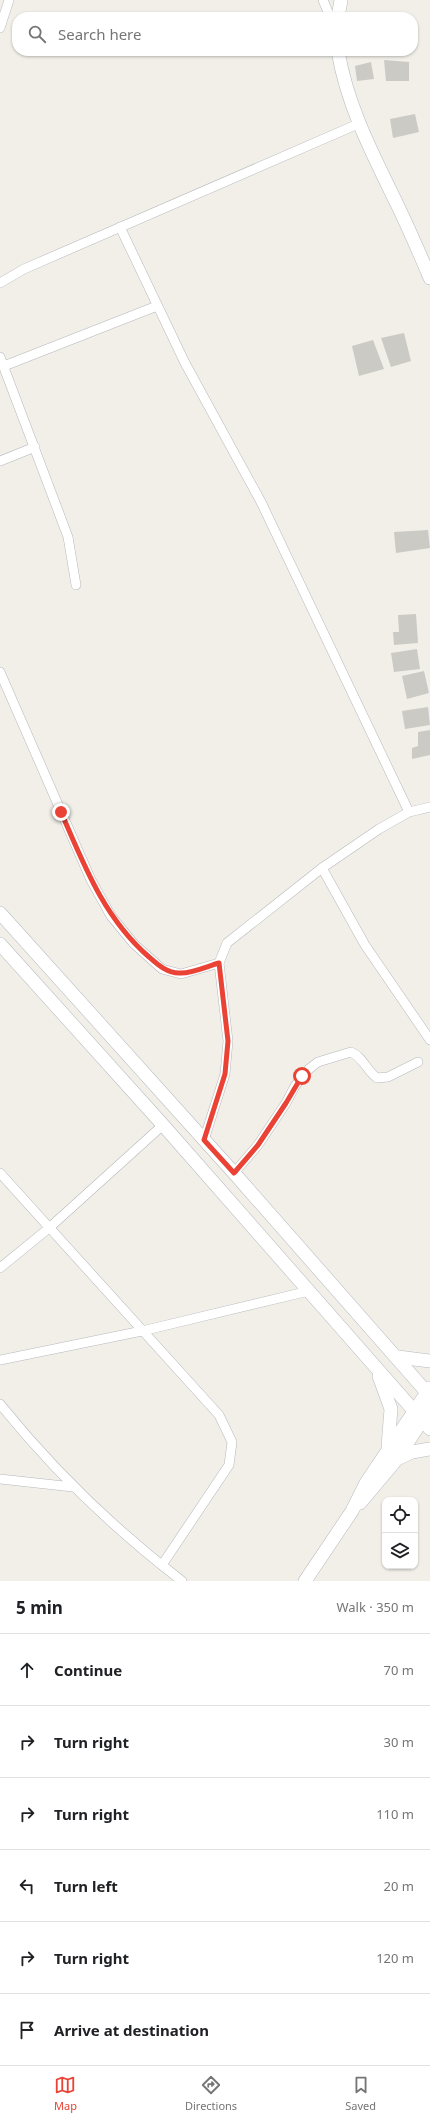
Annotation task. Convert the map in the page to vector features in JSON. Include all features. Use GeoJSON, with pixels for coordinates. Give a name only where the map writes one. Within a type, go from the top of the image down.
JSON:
{"type":"FeatureCollection","features":[{"type":"Feature","properties":{"kind":"main road"},"geometry":{"type":"LineString","coordinates":[[339,12],[341,0]]}},
{"type":"Feature","properties":{"kind":"main road"},"geometry":{"type":"LineString","coordinates":[[339,56],[342,75],[358,124],[402,213],[430,278]]}},
{"type":"Feature","properties":{"kind":"main road"},"geometry":{"type":"LineString","coordinates":[[0,913],[429,1392],[422,1420]]}},
{"type":"Feature","properties":{"kind":"main road"},"geometry":{"type":"LineString","coordinates":[[0,944],[163,1125],[422,1420]]}},
{"type":"Feature","properties":{"kind":"main road"},"geometry":{"type":"LineString","coordinates":[[398,1358],[430,1361]]}},
{"type":"Feature","properties":{"kind":"main road"},"geometry":{"type":"LineString","coordinates":[[376,1367],[391,1409],[392,1454]]}},
{"type":"Feature","properties":{"kind":"main road"},"geometry":{"type":"LineString","coordinates":[[305,1581],[352,1512],[373,1489],[392,1454],[422,1420],[430,1408]]}},
{"type":"Feature","properties":{"kind":"main road"},"geometry":{"type":"LineString","coordinates":[[392,1454],[430,1448]]}},
{"type":"Feature","properties":{"kind":"street"},"geometry":{"type":"LineString","coordinates":[[0,28],[9,0]]}},
{"type":"Feature","properties":{"kind":"street"},"geometry":{"type":"LineString","coordinates":[[323,0],[328,12]]}},
{"type":"Feature","properties":{"kind":"street"},"geometry":{"type":"LineString","coordinates":[[0,283],[24,269],[358,124]]}},
{"type":"Feature","properties":{"kind":"street"},"geometry":{"type":"LineString","coordinates":[[120,227],[185,364],[261,502],[409,812]]}},
{"type":"Feature","properties":{"kind":"street"},"geometry":{"type":"LineString","coordinates":[[76,585],[68,537],[2,362],[157,306]]}},
{"type":"Feature","properties":{"kind":"street"},"geometry":{"type":"LineString","coordinates":[[0,461],[35,447]]}},
{"type":"Feature","properties":{"kind":"street"},"geometry":{"type":"LineString","coordinates":[[0,672],[91,880],[111,916],[134,944],[162,969],[181,974],[219,963]]}},
{"type":"Feature","properties":{"kind":"street"},"geometry":{"type":"LineString","coordinates":[[204,1140],[225,1074],[228,1041],[219,963],[227,943],[322,868],[379,828],[409,812],[430,807]]}},
{"type":"Feature","properties":{"kind":"street"},"geometry":{"type":"LineString","coordinates":[[322,868],[364,945],[430,1040]]}},
{"type":"Feature","properties":{"kind":"street"},"geometry":{"type":"LineString","coordinates":[[234,1173],[258,1145],[302,1076],[318,1062],[351,1052],[360,1056],[368,1071],[377,1078],[388,1077],[418,1062]]}},
{"type":"Feature","properties":{"kind":"street"},"geometry":{"type":"LineString","coordinates":[[0,1268],[49,1228],[163,1125]]}},
{"type":"Feature","properties":{"kind":"street"},"geometry":{"type":"LineString","coordinates":[[0,1173],[219,1415],[232,1442],[230,1465],[162,1565]]}},
{"type":"Feature","properties":{"kind":"street"},"geometry":{"type":"LineString","coordinates":[[0,1360],[142,1331],[309,1291]]}},
{"type":"Feature","properties":{"kind":"street"},"geometry":{"type":"LineString","coordinates":[[0,1404],[73,1488],[182,1581]]}},
{"type":"Feature","properties":{"kind":"street"},"geometry":{"type":"LineString","coordinates":[[0,1479],[73,1488]]}},
{"type":"Feature","properties":{"kind":"building"},"geometry":{"type":"Polygon","coordinates":[[[384,60],[409,62],[409,81],[386,81],[384,60]]]}},
{"type":"Feature","properties":{"kind":"building"},"geometry":{"type":"Polygon","coordinates":[[[371,62],[374,79],[357,81],[355,66],[371,62]]]}},
{"type":"Feature","properties":{"kind":"building"},"geometry":{"type":"Polygon","coordinates":[[[415,114],[419,132],[393,138],[390,119],[415,114]]]}},
{"type":"Feature","properties":{"kind":"building"},"geometry":{"type":"Polygon","coordinates":[[[404,333],[411,361],[391,367],[381,338],[404,333]]]}},
{"type":"Feature","properties":{"kind":"building"},"geometry":{"type":"Polygon","coordinates":[[[373,340],[384,369],[359,376],[352,346],[373,340]]]}},
{"type":"Feature","properties":{"kind":"building"},"geometry":{"type":"Polygon","coordinates":[[[428,530],[430,548],[396,553],[394,532],[428,530]]]}},
{"type":"Feature","properties":{"kind":"building"},"geometry":{"type":"Polygon","coordinates":[[[416,614],[418,643],[394,645],[393,632],[399,632],[398,615],[416,614]]]}},
{"type":"Feature","properties":{"kind":"building"},"geometry":{"type":"Polygon","coordinates":[[[417,649],[420,669],[394,672],[391,653],[417,649]]]}},
{"type":"Feature","properties":{"kind":"building"},"geometry":{"type":"Polygon","coordinates":[[[424,671],[429,693],[407,699],[402,676],[424,671]]]}},
{"type":"Feature","properties":{"kind":"building"},"geometry":{"type":"Polygon","coordinates":[[[428,707],[430,725],[405,729],[402,711],[428,707]]]}},
{"type":"Feature","properties":{"kind":"building"},"geometry":{"type":"Polygon","coordinates":[[[430,730],[430,755],[412,759],[412,748],[418,746],[418,732],[430,730]]]}},
{"type":"Feature","properties":{"kind":"route"},"geometry":{"type":"LineString","coordinates":[[61,812],[91,880],[111,916],[134,944],[162,969],[181,974],[219,963],[225,1004],[228,1041],[225,1074],[204,1140],[234,1173],[258,1145],[302,1076]]}}]}
